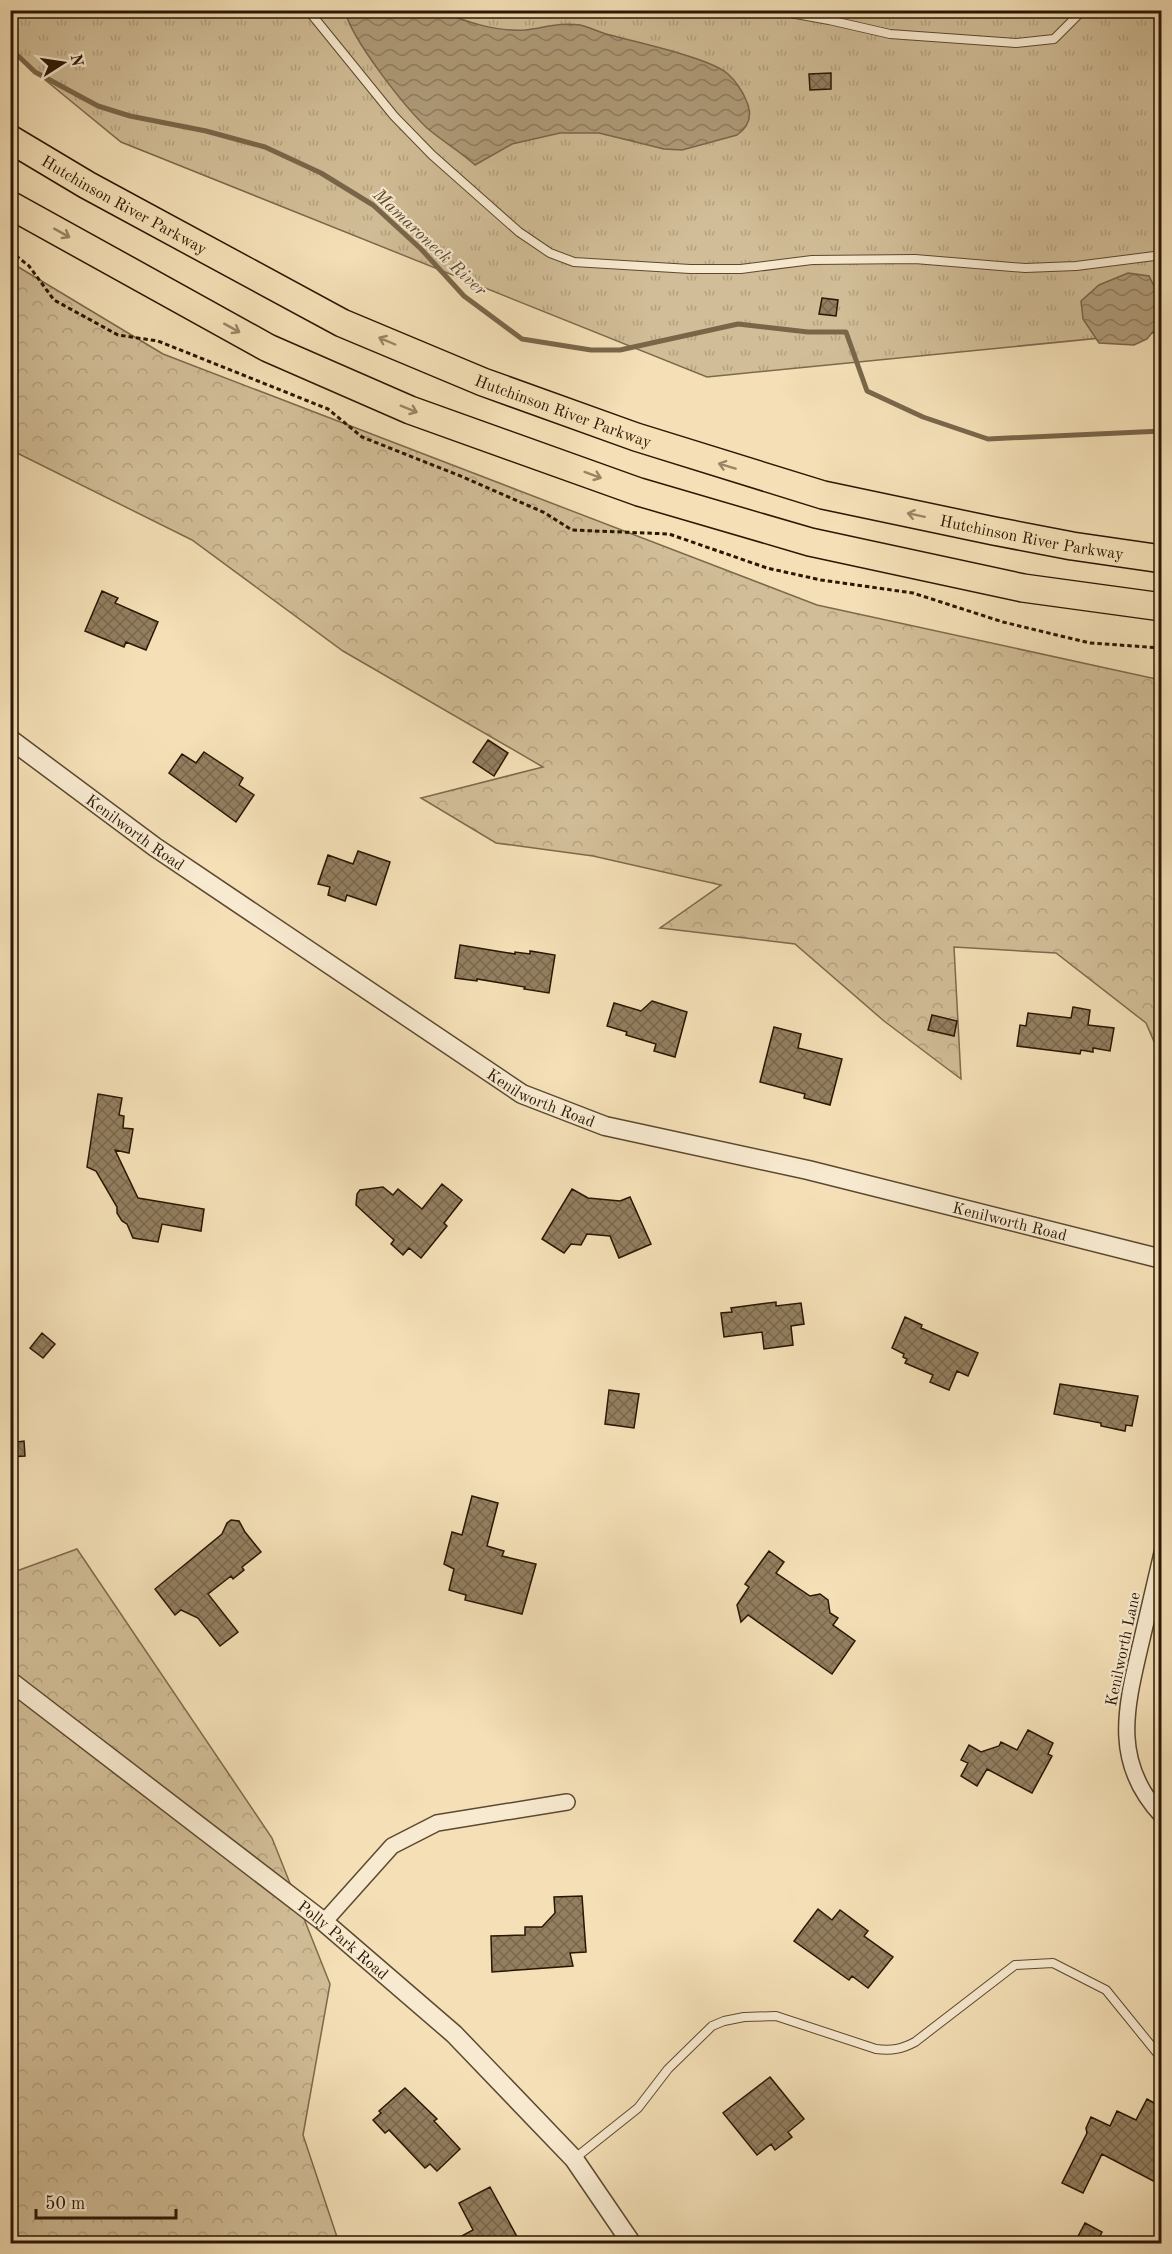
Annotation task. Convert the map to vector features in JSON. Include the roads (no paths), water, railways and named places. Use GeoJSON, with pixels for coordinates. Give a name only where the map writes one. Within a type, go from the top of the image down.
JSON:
{"type":"FeatureCollection","features":[{"type":"Feature","properties":{"kind":"highway"},"geometry":{"type":"LineString","coordinates":[[10,118],[75,165],[193,244]]}},
{"type":"Feature","properties":{"kind":"highway","name":"Hutchinson River Parkway"},"geometry":{"type":"LineString","coordinates":[[10,139],[193,244],[342,323],[483,382],[636,437],[823,495],[1072,546],[1161,559]]}},
{"type":"Feature","properties":{"kind":"highway"},"geometry":{"type":"LineString","coordinates":[[13,207],[268,348],[410,410],[639,492],[810,542],[1023,588],[1161,607]]}},
{"type":"Feature","properties":{"kind":"street","name":"Kenilworth Road"},"geometry":{"type":"LineString","coordinates":[[10,739],[155,847],[522,1094],[605,1126],[808,1170],[1161,1259]]}},
{"type":"Feature","properties":{"kind":"street","name":"Kenilworth Lane"},"geometry":{"type":"LineString","coordinates":[[1161,1553],[1125,1719],[1130,1760],[1139,1787],[1161,1816]]}},
{"type":"Feature","properties":{"kind":"street","name":"Polly Park Road"},"geometry":{"type":"LineString","coordinates":[[10,1681],[324,1922],[454,2034],[574,2159],[632,2244]]}},
{"type":"Feature","properties":{"kind":"street"},"geometry":{"type":"LineString","coordinates":[[324,1922],[392,1846],[437,1823],[567,1802]]}},
{"type":"Feature","properties":{"kind":"lane"},"geometry":{"type":"LineString","coordinates":[[308,10],[387,107],[432,155],[519,232],[550,253],[574,262],[690,269],[741,269],[812,260],[915,259],[1025,268],[1077,266],[1161,255]]}},
{"type":"Feature","properties":{"kind":"lane"},"geometry":{"type":"LineString","coordinates":[[774,10],[890,33],[1016,43],[1054,39],[1083,10]]}},
{"type":"Feature","properties":{"kind":"lane"},"geometry":{"type":"LineString","coordinates":[[574,2159],[638,2108],[668,2069],[712,2026],[744,2017],[776,2016],[876,2049],[903,2049],[1015,1965],[1053,1963],[1106,1990],[1161,2059]]}},
{"type":"Feature","properties":{"kind":"water"},"geometry":{"type":"Polygon","coordinates":[[[345,11],[441,11],[482,25],[515,30],[566,24],[584,26],[690,56],[719,68],[731,77],[743,93],[748,105],[749,120],[745,128],[737,135],[682,150],[664,149],[599,133],[560,133],[512,144],[475,165],[427,128],[405,105],[368,55],[345,11]]]}},
{"type":"Feature","properties":{"kind":"water"},"geometry":{"type":"Polygon","coordinates":[[[1128,273],[1149,276],[1161,300],[1161,322],[1147,339],[1134,345],[1099,343],[1083,319],[1081,301],[1099,285],[1128,273]]]}},
{"type":"Feature","properties":{"kind":"waterway","name":"Mamaroneck River"},"geometry":{"type":"LineString","coordinates":[[10,48],[35,72],[98,106],[130,116],[206,131],[265,147],[321,173],[373,205],[421,249],[464,296],[522,339],[591,350],[620,350],[738,324],[808,332],[846,332],[867,391],[923,417],[988,439],[1162,431]]}}]}
